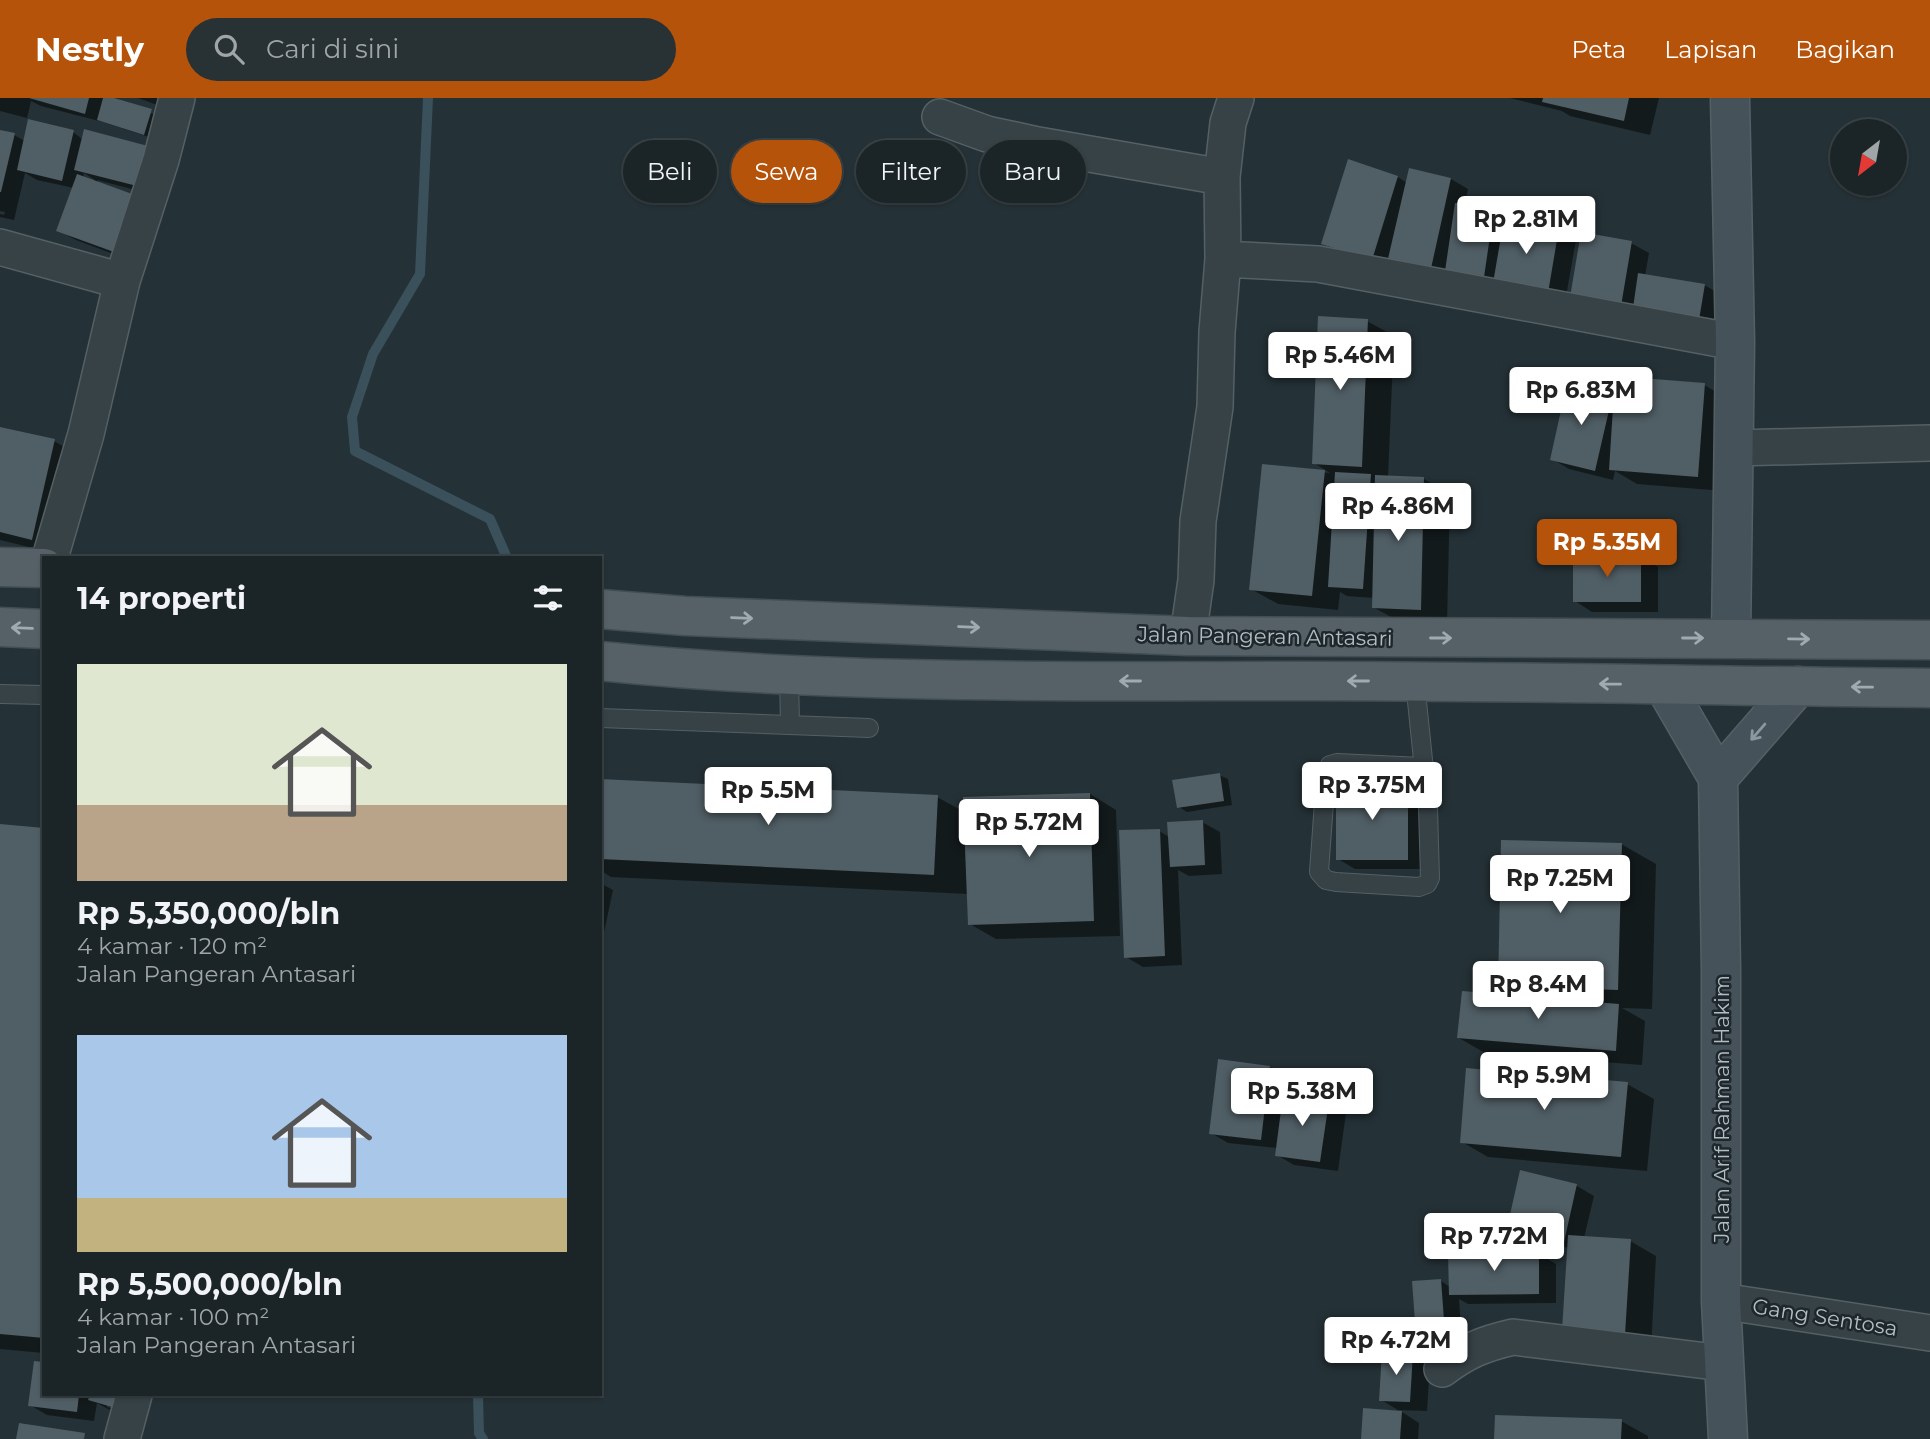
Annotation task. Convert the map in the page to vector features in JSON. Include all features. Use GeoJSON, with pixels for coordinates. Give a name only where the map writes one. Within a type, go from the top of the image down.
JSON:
{"type":"FeatureCollection","features":[{"type":"Feature","properties":{"kind":"main road"},"geometry":{"type":"LineString","coordinates":[[0,567],[42,568]]}},
{"type":"Feature","properties":{"kind":"main road","name":"Jalan Pangeran Antasari"},"geometry":{"type":"LineString","coordinates":[[602,609],[685,616],[1188,636],[1930,640]]}},
{"type":"Feature","properties":{"kind":"main road"},"geometry":{"type":"LineString","coordinates":[[685,616],[687,670]]}},
{"type":"Feature","properties":{"kind":"main road"},"geometry":{"type":"LineString","coordinates":[[0,627],[42,629]]}},
{"type":"Feature","properties":{"kind":"main road","name":"Jalan Pangeran Antasari"},"geometry":{"type":"LineString","coordinates":[[602,661],[789,676],[1009,681],[1930,688]]}},
{"type":"Feature","properties":{"kind":"street"},"geometry":{"type":"LineString","coordinates":[[51,556],[86,434],[122,281],[161,160],[177,98]]}},
{"type":"Feature","properties":{"kind":"street"},"geometry":{"type":"LineString","coordinates":[[1188,636],[1196,580],[1198,521],[1215,407],[1223,259],[1222,177],[1228,123],[1236,98]]}},
{"type":"Feature","properties":{"kind":"street"},"geometry":{"type":"LineString","coordinates":[[1730,98],[1735,342],[1731,638]]}},
{"type":"Feature","properties":{"kind":"street"},"geometry":{"type":"LineString","coordinates":[[940,117],[987,134],[1038,145],[1222,177]]}},
{"type":"Feature","properties":{"kind":"street"},"geometry":{"type":"LineString","coordinates":[[0,247],[122,281]]}},
{"type":"Feature","properties":{"kind":"street"},"geometry":{"type":"LineString","coordinates":[[1223,259],[1318,264],[1735,342]]}},
{"type":"Feature","properties":{"kind":"street"},"geometry":{"type":"LineString","coordinates":[[1734,448],[1930,443]]}},
{"type":"Feature","properties":{"kind":"street","name":"Jalan Arif Rahman Hakim"},"geometry":{"type":"LineString","coordinates":[[1664,685],[1718,778],[1721,1301],[1728,1439]]}},
{"type":"Feature","properties":{"kind":"street"},"geometry":{"type":"LineString","coordinates":[[1718,778],[1798,686]]}},
{"type":"Feature","properties":{"kind":"street","name":"Gang Sentosa"},"geometry":{"type":"LineString","coordinates":[[1721,1301],[1930,1333]]}},
{"type":"Feature","properties":{"kind":"street"},"geometry":{"type":"LineString","coordinates":[[1442,1369],[1463,1353],[1487,1343],[1513,1337],[1723,1363]]}},
{"type":"Feature","properties":{"kind":"street"},"geometry":{"type":"LineString","coordinates":[[122,1439],[134,1396]]}},
{"type":"Feature","properties":{"kind":"lane"},"geometry":{"type":"LineString","coordinates":[[789,676],[790,724]]}},
{"type":"Feature","properties":{"kind":"lane"},"geometry":{"type":"LineString","coordinates":[[1415,682],[1430,845],[1430,878],[1427,884],[1419,887],[1326,880],[1319,872],[1326,774],[1330,765],[1336,763],[1422,767]]}},
{"type":"Feature","properties":{"kind":"lane"},"geometry":{"type":"LineString","coordinates":[[0,694],[42,695]]}},
{"type":"Feature","properties":{"kind":"lane"},"geometry":{"type":"LineString","coordinates":[[602,718],[869,728]]}},
{"type":"Feature","properties":{"kind":"building"},"geometry":{"type":"Polygon","coordinates":[[[29,98],[89,98],[85,114],[29,98]]]}},
{"type":"Feature","properties":{"kind":"building"},"geometry":{"type":"Polygon","coordinates":[[[103,98],[114,98],[152,109],[144,135],[97,120],[103,98]]]}},
{"type":"Feature","properties":{"kind":"building"},"geometry":{"type":"Polygon","coordinates":[[[1543,98],[1629,98],[1624,121],[1542,102],[1543,98]]]}},
{"type":"Feature","properties":{"kind":"building"},"geometry":{"type":"Polygon","coordinates":[[[28,119],[74,130],[62,181],[17,170],[28,119]]]}},
{"type":"Feature","properties":{"kind":"building"},"geometry":{"type":"Polygon","coordinates":[[[84,129],[148,146],[137,186],[74,170],[84,129]]]}},
{"type":"Feature","properties":{"kind":"building"},"geometry":{"type":"Polygon","coordinates":[[[0,130],[15,133],[1,192],[0,192],[0,130]]]}},
{"type":"Feature","properties":{"kind":"building"},"geometry":{"type":"Polygon","coordinates":[[[1348,159],[1398,176],[1372,260],[1321,244],[1348,159]]]}},
{"type":"Feature","properties":{"kind":"building"},"geometry":{"type":"Polygon","coordinates":[[[1409,168],[1451,178],[1430,273],[1387,263],[1409,168]]]}},
{"type":"Feature","properties":{"kind":"building"},"geometry":{"type":"Polygon","coordinates":[[[77,174],[135,195],[114,252],[56,231],[77,174]]]}},
{"type":"Feature","properties":{"kind":"building"},"geometry":{"type":"Polygon","coordinates":[[[1455,203],[1494,209],[1483,284],[1444,278],[1455,203]]]}},
{"type":"Feature","properties":{"kind":"building"},"geometry":{"type":"Polygon","coordinates":[[[1505,213],[1560,222],[1547,299],[1492,289],[1505,213]]]}},
{"type":"Feature","properties":{"kind":"building"},"geometry":{"type":"Polygon","coordinates":[[[1581,232],[1632,241],[1620,312],[1569,303],[1581,232]]]}},
{"type":"Feature","properties":{"kind":"building"},"geometry":{"type":"Polygon","coordinates":[[[1638,273],[1705,284],[1697,332],[1631,322],[1638,273]]]}},
{"type":"Feature","properties":{"kind":"building"},"geometry":{"type":"Polygon","coordinates":[[[1318,316],[1368,319],[1362,467],[1312,464],[1318,316]]]}},
{"type":"Feature","properties":{"kind":"building"},"geometry":{"type":"Polygon","coordinates":[[[1615,376],[1705,383],[1698,477],[1609,470],[1615,376]]]}},
{"type":"Feature","properties":{"kind":"building"},"geometry":{"type":"Polygon","coordinates":[[[1567,383],[1613,393],[1595,471],[1550,460],[1567,383]]]}},
{"type":"Feature","properties":{"kind":"building"},"geometry":{"type":"Polygon","coordinates":[[[0,427],[55,439],[32,540],[0,532],[0,427]]]}},
{"type":"Feature","properties":{"kind":"building"},"geometry":{"type":"Polygon","coordinates":[[[1262,464],[1325,470],[1312,596],[1249,590],[1262,464]]]}},
{"type":"Feature","properties":{"kind":"building"},"geometry":{"type":"Polygon","coordinates":[[[1335,472],[1371,474],[1363,589],[1328,587],[1335,472]]]}},
{"type":"Feature","properties":{"kind":"building"},"geometry":{"type":"Polygon","coordinates":[[[1375,475],[1424,477],[1421,610],[1372,608],[1375,475]]]}},
{"type":"Feature","properties":{"kind":"building"},"geometry":{"type":"Polygon","coordinates":[[[1573,555],[1641,555],[1641,602],[1573,602],[1573,555]]]}},
{"type":"Feature","properties":{"kind":"building"},"geometry":{"type":"Polygon","coordinates":[[[1220,773],[1224,801],[1177,808],[1172,780],[1220,773]]]}},
{"type":"Feature","properties":{"kind":"building"},"geometry":{"type":"Polygon","coordinates":[[[602,779],[938,795],[934,875],[602,859],[602,779]]]}},
{"type":"Feature","properties":{"kind":"building"},"geometry":{"type":"Polygon","coordinates":[[[1336,783],[1408,784],[1408,860],[1336,860],[1336,783]]]}},
{"type":"Feature","properties":{"kind":"building"},"geometry":{"type":"Polygon","coordinates":[[[1090,793],[1094,921],[968,925],[963,797],[1090,793]]]}},
{"type":"Feature","properties":{"kind":"building"},"geometry":{"type":"Polygon","coordinates":[[[1203,820],[1205,865],[1170,867],[1167,822],[1203,820]]]}},
{"type":"Feature","properties":{"kind":"building"},"geometry":{"type":"Polygon","coordinates":[[[0,824],[42,828],[42,1338],[0,1334],[0,824]]]}},
{"type":"Feature","properties":{"kind":"building"},"geometry":{"type":"Polygon","coordinates":[[[1160,829],[1165,956],[1124,958],[1119,830],[1160,829]]]}},
{"type":"Feature","properties":{"kind":"building"},"geometry":{"type":"Polygon","coordinates":[[[1501,840],[1622,843],[1618,990],[1498,986],[1501,840]]]}},
{"type":"Feature","properties":{"kind":"building"},"geometry":{"type":"Polygon","coordinates":[[[1462,991],[1619,1004],[1616,1051],[1457,1038],[1462,991]]]}},
{"type":"Feature","properties":{"kind":"building"},"geometry":{"type":"Polygon","coordinates":[[[1218,1059],[1270,1066],[1261,1140],[1209,1134],[1218,1059]]]}},
{"type":"Feature","properties":{"kind":"building"},"geometry":{"type":"Polygon","coordinates":[[[1466,1068],[1628,1082],[1621,1157],[1460,1143],[1466,1068]]]}},
{"type":"Feature","properties":{"kind":"building"},"geometry":{"type":"Polygon","coordinates":[[[1283,1095],[1329,1101],[1320,1162],[1275,1156],[1283,1095]]]}},
{"type":"Feature","properties":{"kind":"building"},"geometry":{"type":"Polygon","coordinates":[[[1520,1170],[1577,1184],[1564,1242],[1507,1228],[1520,1170]]]}},
{"type":"Feature","properties":{"kind":"building"},"geometry":{"type":"Polygon","coordinates":[[[1568,1235],[1631,1239],[1625,1335],[1562,1330],[1568,1235]]]}},
{"type":"Feature","properties":{"kind":"building"},"geometry":{"type":"Polygon","coordinates":[[[1539,1252],[1539,1294],[1449,1295],[1448,1253],[1539,1252]]]}},
{"type":"Feature","properties":{"kind":"building"},"geometry":{"type":"Polygon","coordinates":[[[1441,1279],[1446,1348],[1417,1350],[1412,1281],[1441,1279]]]}},
{"type":"Feature","properties":{"kind":"building"},"geometry":{"type":"Polygon","coordinates":[[[1382,1351],[1413,1353],[1410,1402],[1379,1401],[1382,1351]]]}},
{"type":"Feature","properties":{"kind":"building"},"geometry":{"type":"Polygon","coordinates":[[[34,1361],[42,1362],[42,1396],[79,1396],[77,1412],[28,1406],[34,1361]]]}},
{"type":"Feature","properties":{"kind":"building"},"geometry":{"type":"Polygon","coordinates":[[[90,1396],[131,1396],[126,1411],[88,1400],[90,1396]]]}},
{"type":"Feature","properties":{"kind":"building"},"geometry":{"type":"Polygon","coordinates":[[[1363,1408],[1402,1411],[1400,1439],[1361,1439],[1363,1408]]]}},
{"type":"Feature","properties":{"kind":"building"},"geometry":{"type":"Polygon","coordinates":[[[1495,1415],[1622,1419],[1621,1439],[1494,1439],[1495,1415]]]}},
{"type":"Feature","properties":{"kind":"building"},"geometry":{"type":"Polygon","coordinates":[[[19,1423],[85,1433],[84,1439],[16,1439],[19,1423]]]}},
{"type":"Feature","properties":{"kind":"waterway"},"geometry":{"type":"LineString","coordinates":[[428,98],[420,274],[373,354],[352,417],[355,451],[490,519],[506,556]]}},
{"type":"Feature","properties":{"kind":"waterway"},"geometry":{"type":"LineString","coordinates":[[478,1396],[479,1433],[483,1439]]}}]}
